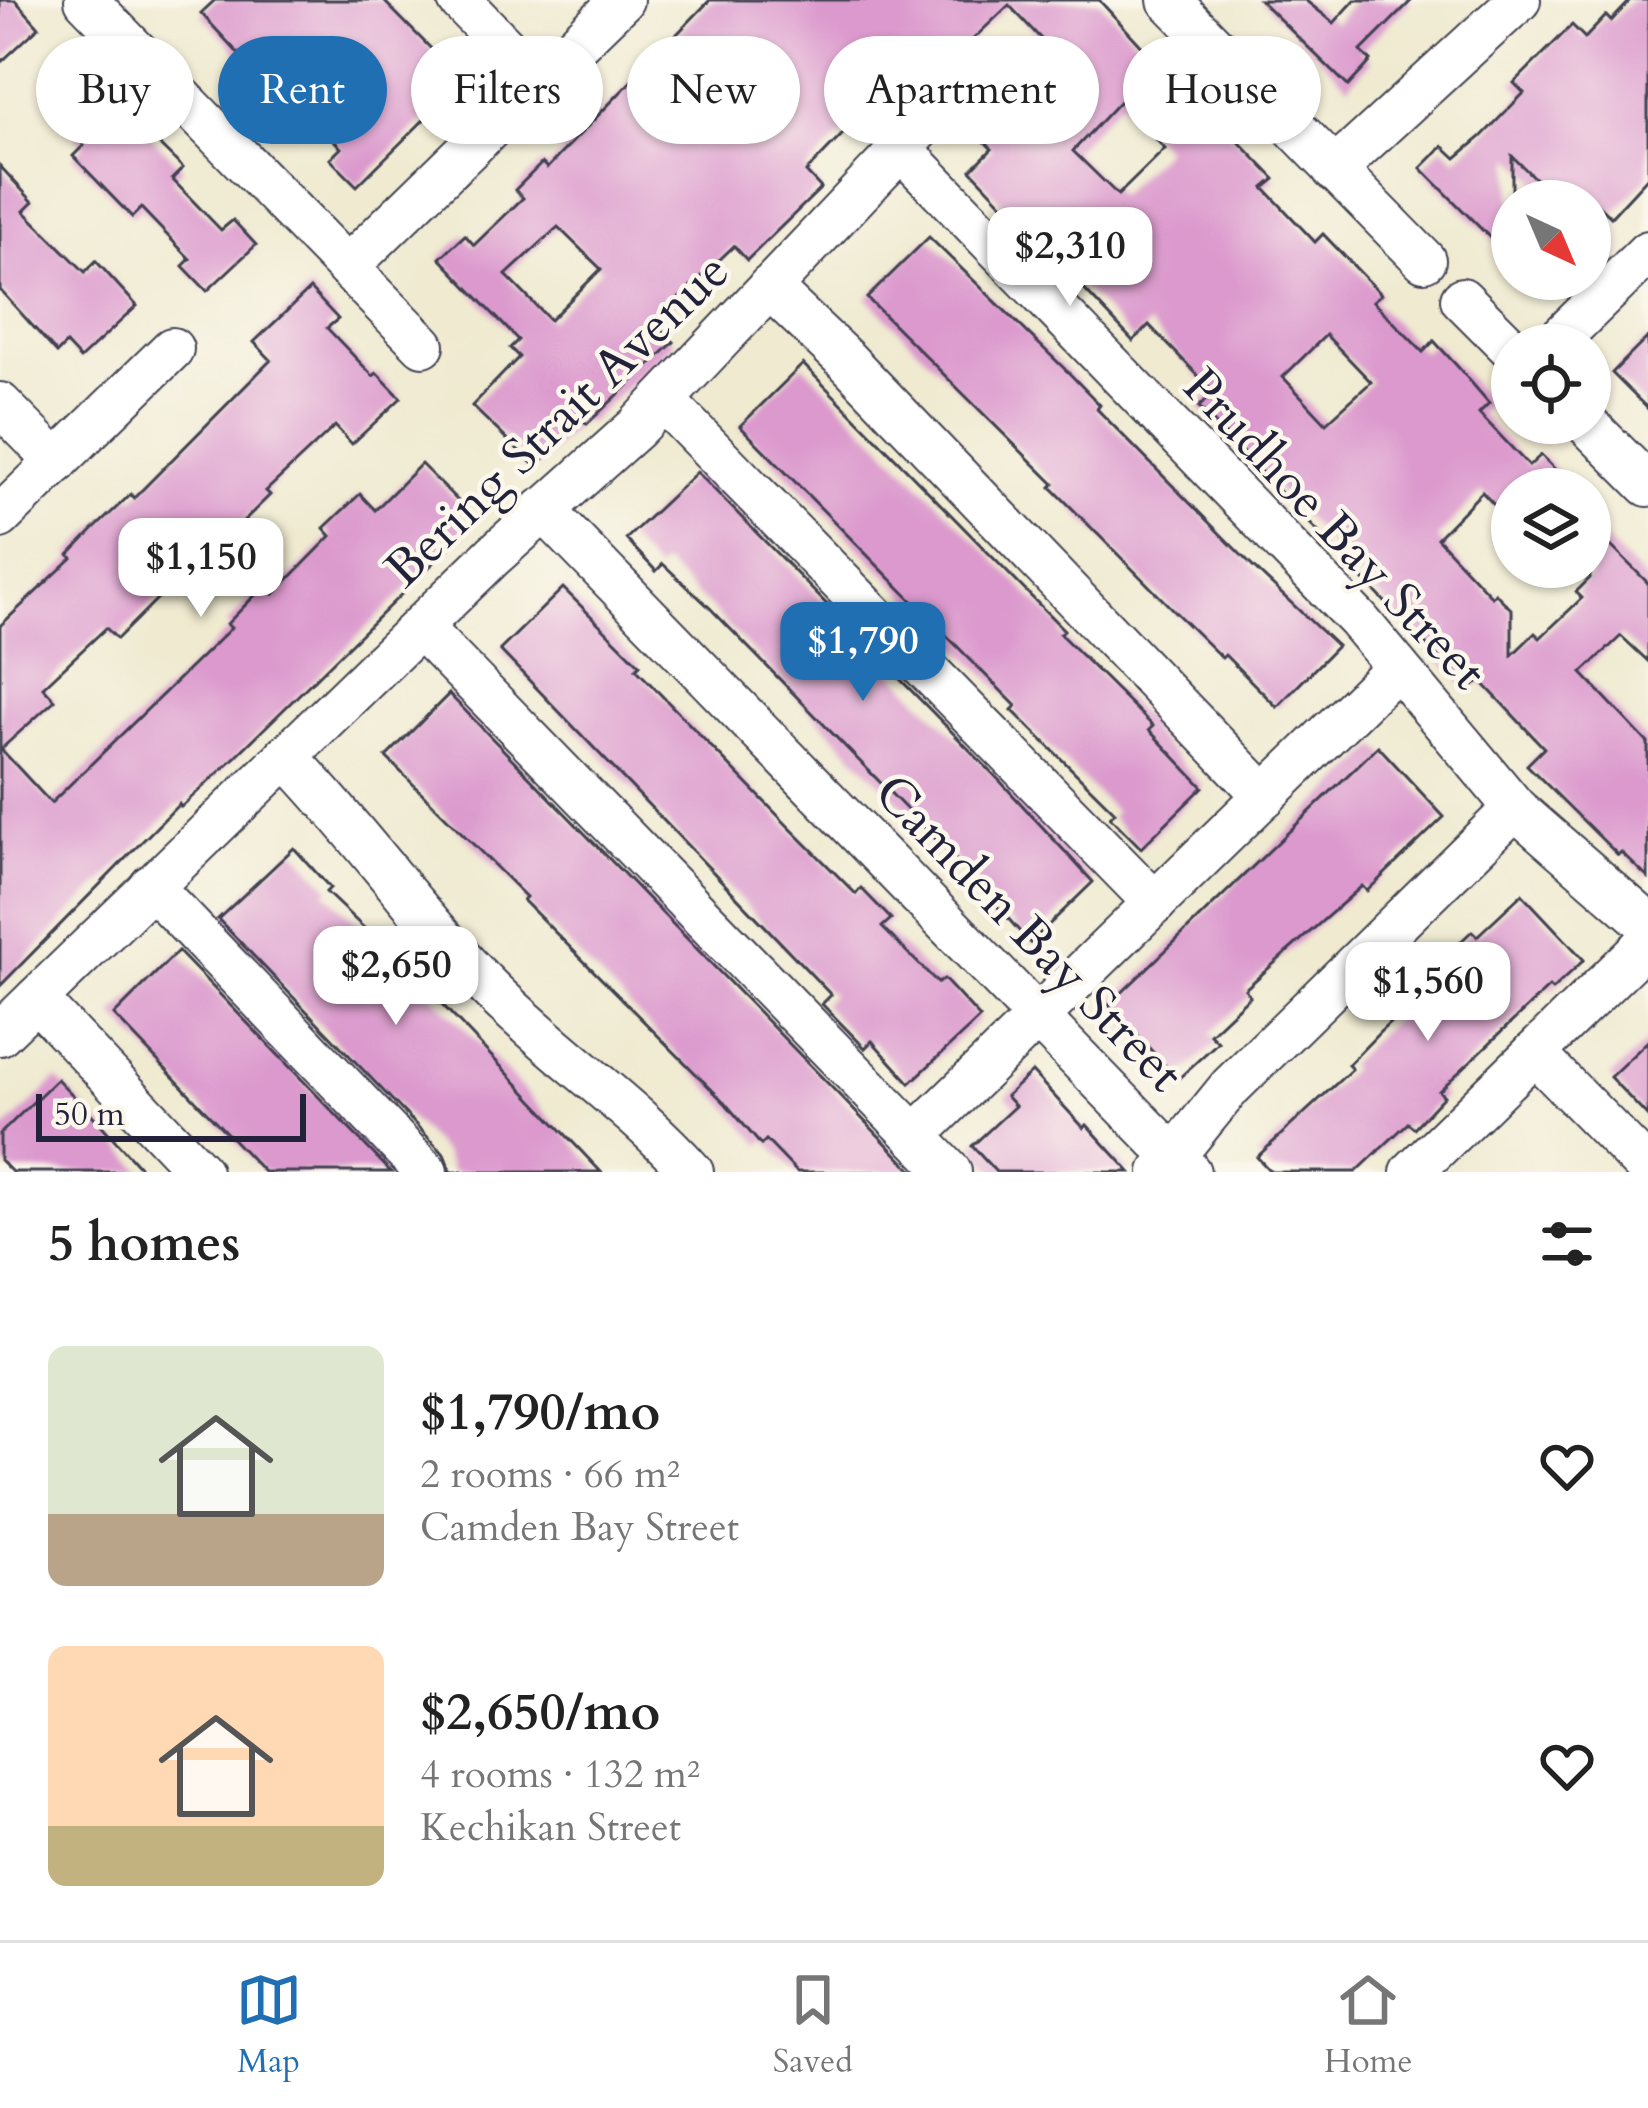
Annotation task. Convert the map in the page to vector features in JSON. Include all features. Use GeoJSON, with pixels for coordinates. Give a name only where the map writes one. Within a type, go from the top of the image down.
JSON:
{"type":"FeatureCollection","features":[{"type":"Feature","properties":{"kind":"street"},"geometry":{"type":"LineString","coordinates":[[86,0],[423,345]]}},
{"type":"Feature","properties":{"kind":"street"},"geometry":{"type":"LineString","coordinates":[[459,0],[494,36]]}},
{"type":"Feature","properties":{"kind":"street"},"geometry":{"type":"LineString","coordinates":[[585,36],[622,0]]}},
{"type":"Feature","properties":{"kind":"street"},"geometry":{"type":"LineString","coordinates":[[1168,0],[1424,260]]}},
{"type":"Feature","properties":{"kind":"street"},"geometry":{"type":"LineString","coordinates":[[1334,170],[1519,0]]}},
{"type":"Feature","properties":{"kind":"street"},"geometry":{"type":"LineString","coordinates":[[347,267],[473,144]]}},
{"type":"Feature","properties":{"kind":"street","name":"Bering Strait Avenue"},"geometry":{"type":"LineString","coordinates":[[0,1034],[420,626],[663,400],[902,144]]}},
{"type":"Feature","properties":{"kind":"street","name":"Prudhoe Bay Street"},"geometry":{"type":"LineString","coordinates":[[899,147],[1342,603],[1515,808],[1648,924]]}},
{"type":"Feature","properties":{"kind":"street"},"geometry":{"type":"LineString","coordinates":[[1574,324],[1648,252]]}},
{"type":"Feature","properties":{"kind":"street"},"geometry":{"type":"LineString","coordinates":[[769,287],[1265,796]]}},
{"type":"Feature","properties":{"kind":"street"},"geometry":{"type":"LineString","coordinates":[[1462,299],[1491,328]]}},
{"type":"Feature","properties":{"kind":"street"},"geometry":{"type":"LineString","coordinates":[[0,518],[172,349]]}},
{"type":"Feature","properties":{"kind":"street"},"geometry":{"type":"LineString","coordinates":[[663,400],[1155,903]]}},
{"type":"Feature","properties":{"kind":"street"},"geometry":{"type":"LineString","coordinates":[[0,404],[56,462]]}},
{"type":"Feature","properties":{"kind":"street"},"geometry":{"type":"LineString","coordinates":[[1607,444],[1648,485]]}},
{"type":"Feature","properties":{"kind":"street","name":"Camden Bay Street"},"geometry":{"type":"LineString","coordinates":[[543,509],[1038,1017],[1174,1167]]}},
{"type":"Feature","properties":{"kind":"street"},"geometry":{"type":"LineString","coordinates":[[420,626],[950,1172]]}},
{"type":"Feature","properties":{"kind":"street"},"geometry":{"type":"LineString","coordinates":[[915,1136],[1397,667]]}},
{"type":"Feature","properties":{"kind":"street"},"geometry":{"type":"LineString","coordinates":[[286,756],[329,800],[424,920],[490,990],[654,1130],[692,1172]]}},
{"type":"Feature","properties":{"kind":"street"},"geometry":{"type":"LineString","coordinates":[[1174,1167],[1230,1087],[1515,808]]}},
{"type":"Feature","properties":{"kind":"street"},"geometry":{"type":"LineString","coordinates":[[151,886],[426,1172]]}},
{"type":"Feature","properties":{"kind":"street"},"geometry":{"type":"LineString","coordinates":[[1414,1172],[1648,942]]}},
{"type":"Feature","properties":{"kind":"street"},"geometry":{"type":"LineString","coordinates":[[36,999],[200,1172]]}},
{"type":"Feature","properties":{"kind":"street"},"geometry":{"type":"LineString","coordinates":[[1534,1053],[1648,1169]]}},
{"type":"Feature","properties":{"kind":"building"},"geometry":{"type":"Polygon","coordinates":[[[0,0],[15,0],[39,27],[0,63],[0,0]]]}},
{"type":"Feature","properties":{"kind":"building"},"geometry":{"type":"Polygon","coordinates":[[[215,0],[383,0],[419,36],[411,36],[411,133],[357,186],[330,159],[341,148],[337,144],[387,144],[387,36],[222,36],[201,13],[215,0]]]}},
{"type":"Feature","properties":{"kind":"building"},"geometry":{"type":"Polygon","coordinates":[[[710,0],[1099,0],[1132,36],[1123,36],[1123,104],[1120,101],[1099,123],[1099,36],[1038,36],[1009,5],[976,36],[824,36],[824,144],[833,144],[806,172],[821,188],[747,260],[734,246],[654,322],[674,342],[587,424],[582,419],[536,467],[472,406],[519,357],[510,348],[518,340],[440,258],[465,235],[474,245],[523,198],[515,190],[542,163],[547,168],[570,144],[603,144],[603,110],[627,86],[627,144],[800,144],[800,36],[675,36],[710,0]],[[558,227],[506,275],[550,320],[601,269],[558,227]]]}},
{"type":"Feature","properties":{"kind":"building"},"geometry":{"type":"Polygon","coordinates":[[[1260,0],[1305,0],[1334,23],[1355,0],[1412,0],[1361,51],[1371,61],[1348,86],[1321,60],[1321,36],[1297,36],[1260,0]]]}},
{"type":"Feature","properties":{"kind":"building"},"geometry":{"type":"Polygon","coordinates":[[[1631,0],[1648,0],[1648,177],[1611,217],[1611,180],[1537,180],[1512,156],[1512,180],[1491,180],[1491,239],[1421,168],[1443,146],[1456,158],[1481,137],[1524,93],[1514,83],[1572,25],[1585,38],[1606,16],[1611,21],[1631,0]]]}},
{"type":"Feature","properties":{"kind":"building"},"geometry":{"type":"Polygon","coordinates":[[[158,144],[183,168],[172,179],[221,230],[233,220],[256,245],[207,291],[183,266],[190,259],[141,208],[132,217],[73,156],[84,145],[158,144]]]}},
{"type":"Feature","properties":{"kind":"building"},"geometry":{"type":"Polygon","coordinates":[[[987,144],[1080,144],[1073,151],[1118,195],[1165,149],[1160,144],[1241,144],[1275,179],[1264,188],[1315,242],[1323,234],[1381,294],[1373,301],[1423,352],[1434,341],[1489,403],[1479,413],[1491,426],[1491,444],[1508,444],[1529,466],[1541,455],[1554,468],[1491,468],[1491,502],[1482,492],[1437,538],[1492,597],[1495,593],[1512,610],[1512,655],[1535,633],[1540,638],[1582,598],[1576,592],[1580,588],[1611,588],[1611,546],[1648,583],[1648,661],[1621,636],[1582,673],[1648,743],[1648,878],[1621,852],[1618,855],[1527,765],[1544,748],[1480,680],[1469,690],[1199,407],[1214,392],[1149,325],[1133,341],[971,170],[992,149],[987,144]],[[1326,335],[1283,377],[1326,423],[1371,382],[1326,335]]]}},
{"type":"Feature","properties":{"kind":"building"},"geometry":{"type":"Polygon","coordinates":[[[0,166],[33,202],[24,211],[85,272],[96,261],[137,306],[80,359],[66,344],[57,353],[0,290],[0,166]]]}},
{"type":"Feature","properties":{"kind":"building"},"geometry":{"type":"Polygon","coordinates":[[[929,237],[1070,374],[1100,405],[1097,409],[1253,567],[1337,646],[1277,707],[1175,612],[867,298],[929,237]]]}},
{"type":"Feature","properties":{"kind":"building"},"geometry":{"type":"Polygon","coordinates":[[[310,289],[338,319],[327,328],[401,398],[352,444],[335,426],[266,491],[270,495],[198,566],[202,571],[178,595],[170,586],[117,639],[106,628],[43,687],[55,700],[1,749],[51,803],[231,628],[227,624],[265,585],[274,594],[331,536],[324,528],[360,494],[375,510],[421,464],[463,506],[453,516],[467,530],[230,762],[181,807],[179,804],[0,986],[0,626],[271,360],[254,342],[310,289]]]}},
{"type":"Feature","properties":{"kind":"building"},"geometry":{"type":"Polygon","coordinates":[[[1648,337],[1648,409],[1612,373],[1648,337]]]}},
{"type":"Feature","properties":{"kind":"building"},"geometry":{"type":"Polygon","coordinates":[[[803,364],[1064,630],[1060,634],[1153,726],[1149,730],[1203,787],[1141,848],[1110,817],[1115,812],[1012,710],[1016,706],[740,426],[803,364]]]}},
{"type":"Feature","properties":{"kind":"building"},"geometry":{"type":"Polygon","coordinates":[[[697,472],[1093,882],[1030,943],[955,859],[710,608],[663,564],[656,571],[626,539],[697,472]]]}},
{"type":"Feature","properties":{"kind":"building"},"geometry":{"type":"Polygon","coordinates":[[[563,588],[788,826],[856,894],[861,888],[891,919],[882,927],[938,983],[944,979],[980,1018],[910,1083],[872,1041],[865,1048],[822,1004],[831,995],[500,650],[563,588]]]}},
{"type":"Feature","properties":{"kind":"building"},"geometry":{"type":"Polygon","coordinates":[[[449,694],[914,1172],[797,1172],[766,1140],[761,1145],[386,757],[449,694]]]}},
{"type":"Feature","properties":{"kind":"building"},"geometry":{"type":"Polygon","coordinates":[[[1378,746],[1444,817],[1367,891],[1362,886],[1245,989],[1250,996],[1210,1034],[1218,1042],[1178,1079],[1109,1005],[1378,746]]]}},
{"type":"Feature","properties":{"kind":"building"},"geometry":{"type":"Polygon","coordinates":[[[294,848],[330,888],[326,892],[420,981],[601,1172],[451,1172],[444,1154],[218,919],[294,848]]]}},
{"type":"Feature","properties":{"kind":"building"},"geometry":{"type":"Polygon","coordinates":[[[1522,894],[1584,960],[1439,1091],[1444,1096],[1414,1128],[1408,1123],[1356,1172],[1271,1172],[1257,1157],[1352,1069],[1348,1065],[1445,972],[1437,964],[1472,931],[1477,936],[1522,894]]]}},
{"type":"Feature","properties":{"kind":"building"},"geometry":{"type":"Polygon","coordinates":[[[178,951],[391,1172],[264,1172],[114,1015],[178,951]]]}},
{"type":"Feature","properties":{"kind":"building"},"geometry":{"type":"Polygon","coordinates":[[[1648,1041],[1648,1117],[1610,1077],[1648,1041]]]}},
{"type":"Feature","properties":{"kind":"building"},"geometry":{"type":"Polygon","coordinates":[[[1032,1072],[1130,1172],[996,1172],[972,1146],[1015,1106],[1006,1096],[1032,1072]]]}},
{"type":"Feature","properties":{"kind":"building"},"geometry":{"type":"Polygon","coordinates":[[[57,1079],[144,1172],[12,1172],[0,1160],[0,1134],[57,1079]]]}}]}
